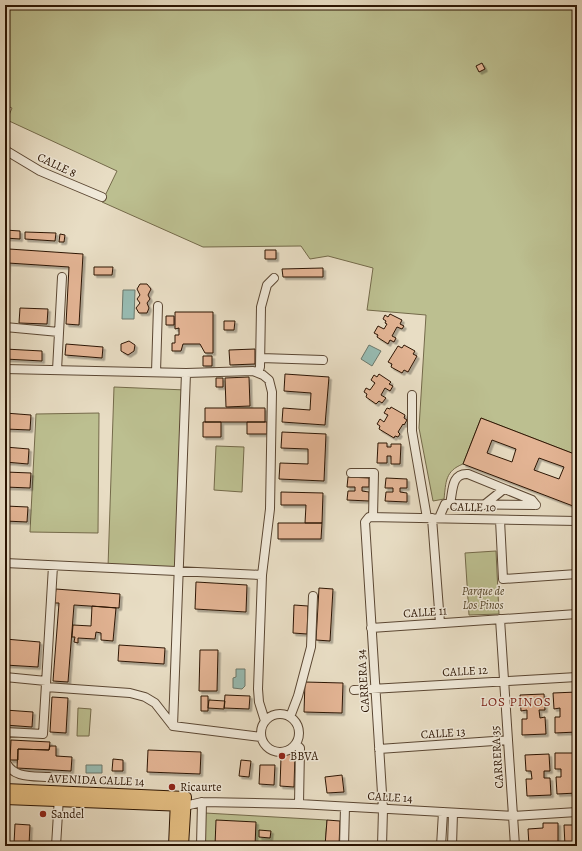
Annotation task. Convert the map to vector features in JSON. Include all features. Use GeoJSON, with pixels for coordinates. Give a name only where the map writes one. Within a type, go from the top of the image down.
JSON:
{"type":"FeatureCollection","features":[{"type":"Feature","properties":{"kind":"main road","name":"AVENIDA CALLE 14"},"geometry":{"type":"LineString","coordinates":[[5,789],[59,796],[181,801]]}},
{"type":"Feature","properties":{"kind":"main road","name":"AVENIDA CALLE 14"},"geometry":{"type":"LineString","coordinates":[[5,799],[59,796]]}},
{"type":"Feature","properties":{"kind":"main road"},"geometry":{"type":"LineString","coordinates":[[174,846],[181,801]]}},
{"type":"Feature","properties":{"kind":"main road"},"geometry":{"type":"LineString","coordinates":[[181,801],[184,846]]}},
{"type":"Feature","properties":{"kind":"street","name":"CALLE 8"},"geometry":{"type":"LineString","coordinates":[[5,150],[40,171],[102,197]]}},
{"type":"Feature","properties":{"kind":"street"},"geometry":{"type":"LineString","coordinates":[[57,370],[62,277]]}},
{"type":"Feature","properties":{"kind":"street"},"geometry":{"type":"LineString","coordinates":[[258,373],[260,367],[261,307],[267,285],[274,278]]}},
{"type":"Feature","properties":{"kind":"street"},"geometry":{"type":"LineString","coordinates":[[156,372],[158,306]]}},
{"type":"Feature","properties":{"kind":"street"},"geometry":{"type":"LineString","coordinates":[[5,327],[59,332]]}},
{"type":"Feature","properties":{"kind":"street"},"geometry":{"type":"LineString","coordinates":[[260,358],[323,360]]}},
{"type":"Feature","properties":{"kind":"street"},"geometry":{"type":"LineString","coordinates":[[5,369],[186,373],[253,371],[263,375],[269,380],[272,392],[270,509],[262,575],[258,689],[259,702],[265,721]]}},
{"type":"Feature","properties":{"kind":"street"},"geometry":{"type":"LineString","coordinates":[[173,726],[186,373]]}},
{"type":"Feature","properties":{"kind":"street"},"geometry":{"type":"LineString","coordinates":[[412,395],[412,431],[433,518],[440,623]]}},
{"type":"Feature","properties":{"kind":"street","name":"CARRERA 34"},"geometry":{"type":"LineString","coordinates":[[351,473],[374,473],[371,517],[365,522],[364,527],[383,809],[382,846]]}},
{"type":"Feature","properties":{"kind":"street"},"geometry":{"type":"LineString","coordinates":[[433,518],[445,504],[536,505],[533,501],[468,474],[461,474],[454,480],[450,504]]}},
{"type":"Feature","properties":{"kind":"street"},"geometry":{"type":"LineString","coordinates":[[484,504],[504,490]]}},
{"type":"Feature","properties":{"kind":"street","name":"CALLE 10"},"geometry":{"type":"LineString","coordinates":[[371,517],[577,521]]}},
{"type":"Feature","properties":{"kind":"street"},"geometry":{"type":"LineString","coordinates":[[500,520],[503,579],[577,574]]}},
{"type":"Feature","properties":{"kind":"street"},"geometry":{"type":"LineString","coordinates":[[5,563],[262,575]]}},
{"type":"Feature","properties":{"kind":"street"},"geometry":{"type":"LineString","coordinates":[[5,736],[5,732],[43,734],[53,566]]}},
{"type":"Feature","properties":{"kind":"street"},"geometry":{"type":"LineString","coordinates":[[290,717],[298,696],[311,647],[313,596]]}},
{"type":"Feature","properties":{"kind":"street","name":"CALLE 11"},"geometry":{"type":"LineString","coordinates":[[371,628],[577,614]]}},
{"type":"Feature","properties":{"kind":"street","name":"CARRERA 35"},"geometry":{"type":"LineString","coordinates":[[500,619],[515,846]]}},
{"type":"Feature","properties":{"kind":"street"},"geometry":{"type":"LineString","coordinates":[[5,677],[46,684],[130,693],[145,697],[155,703],[173,726],[261,737]]}},
{"type":"Feature","properties":{"kind":"street","name":"CALLE 12"},"geometry":{"type":"LineString","coordinates":[[354,690],[577,677]]}},
{"type":"Feature","properties":{"kind":"street"},"geometry":{"type":"LineString","coordinates":[[285,714],[290,717],[295,720],[298,726],[299,738],[296,744],[288,751],[276,752],[266,747],[261,737],[262,726],[265,721],[274,715],[285,714]]}},
{"type":"Feature","properties":{"kind":"street","name":"CALLE 13"},"geometry":{"type":"LineString","coordinates":[[379,749],[508,740]]}},
{"type":"Feature","properties":{"kind":"street"},"geometry":{"type":"LineString","coordinates":[[296,744],[300,748],[299,804]]}},
{"type":"Feature","properties":{"kind":"street"},"geometry":{"type":"LineString","coordinates":[[6,767],[20,775],[50,777]]}},
{"type":"Feature","properties":{"kind":"street"},"geometry":{"type":"LineString","coordinates":[[56,846],[59,796]]}},
{"type":"Feature","properties":{"kind":"street","name":"CALLE 14"},"geometry":{"type":"LineString","coordinates":[[181,801],[299,804],[513,816],[577,812]]}},
{"type":"Feature","properties":{"kind":"street"},"geometry":{"type":"LineString","coordinates":[[201,846],[202,802]]}},
{"type":"Feature","properties":{"kind":"street"},"geometry":{"type":"LineString","coordinates":[[344,846],[346,807]]}},
{"type":"Feature","properties":{"kind":"street"},"geometry":{"type":"LineString","coordinates":[[441,846],[443,812]]}},
{"type":"Feature","properties":{"kind":"street"},"geometry":{"type":"LineString","coordinates":[[452,846],[453,813]]}},
{"type":"Feature","properties":{"kind":"green space"},"geometry":{"type":"Polygon","coordinates":[[[5,5],[577,5],[577,455],[481,418],[463,464],[453,470],[448,478],[445,487],[444,499],[433,501],[419,428],[426,315],[367,310],[373,268],[328,256],[310,259],[301,246],[203,247],[102,202],[117,171],[7,120],[12,108],[5,105],[5,5]]]}},
{"type":"Feature","properties":{"kind":"green space"},"geometry":{"type":"Polygon","coordinates":[[[114,387],[186,390],[180,569],[108,567],[114,387]]]}},
{"type":"Feature","properties":{"kind":"green space"},"geometry":{"type":"Polygon","coordinates":[[[99,413],[98,533],[30,532],[36,414],[99,413]]]}},
{"type":"Feature","properties":{"kind":"green space"},"geometry":{"type":"Polygon","coordinates":[[[216,446],[244,447],[242,492],[214,490],[216,446]]]}},
{"type":"Feature","properties":{"kind":"green space","name":"Parque de Los Pinos"},"geometry":{"type":"Polygon","coordinates":[[[496,551],[499,614],[469,615],[465,553],[496,551]]]}},
{"type":"Feature","properties":{"kind":"green space"},"geometry":{"type":"Polygon","coordinates":[[[78,708],[91,709],[89,736],[77,736],[78,708]]]}},
{"type":"Feature","properties":{"kind":"green space"},"geometry":{"type":"Polygon","coordinates":[[[205,813],[327,820],[325,846],[204,846],[205,813]]]}},
{"type":"Feature","properties":{"kind":"water"},"geometry":{"type":"Polygon","coordinates":[[[123,290],[135,290],[134,319],[122,319],[123,290]]]}},
{"type":"Feature","properties":{"kind":"water"},"geometry":{"type":"Polygon","coordinates":[[[369,345],[381,351],[372,366],[361,359],[369,345]]]}},
{"type":"Feature","properties":{"kind":"water"},"geometry":{"type":"Polygon","coordinates":[[[236,669],[245,669],[245,686],[242,689],[233,688],[233,678],[236,677],[236,669]]]}},
{"type":"Feature","properties":{"kind":"water"},"geometry":{"type":"Polygon","coordinates":[[[86,765],[102,765],[102,773],[86,773],[86,765]]]}},
{"type":"Feature","properties":{"kind":"building"},"geometry":{"type":"Polygon","coordinates":[[[482,63],[485,69],[479,72],[476,66],[482,63]]]}},
{"type":"Feature","properties":{"kind":"building"},"geometry":{"type":"Polygon","coordinates":[[[5,230],[20,231],[20,239],[5,238],[5,230]]]}},
{"type":"Feature","properties":{"kind":"building"},"geometry":{"type":"Polygon","coordinates":[[[25,232],[56,233],[55,241],[25,239],[25,232]]]}},
{"type":"Feature","properties":{"kind":"building"},"geometry":{"type":"Polygon","coordinates":[[[60,234],[65,235],[64,242],[59,242],[60,234]]]}},
{"type":"Feature","properties":{"kind":"building"},"geometry":{"type":"Polygon","coordinates":[[[5,248],[83,254],[79,325],[66,324],[69,267],[8,263],[5,319],[5,248]]]}},
{"type":"Feature","properties":{"kind":"building"},"geometry":{"type":"Polygon","coordinates":[[[265,250],[276,250],[276,259],[265,259],[265,250]]]}},
{"type":"Feature","properties":{"kind":"building"},"geometry":{"type":"Polygon","coordinates":[[[94,267],[113,267],[112,275],[94,275],[94,267]]]}},
{"type":"Feature","properties":{"kind":"building"},"geometry":{"type":"Polygon","coordinates":[[[323,268],[323,277],[283,277],[282,269],[323,268]]]}},
{"type":"Feature","properties":{"kind":"building"},"geometry":{"type":"Polygon","coordinates":[[[140,284],[147,284],[151,289],[148,295],[150,299],[147,303],[149,308],[147,313],[139,313],[136,308],[140,303],[137,299],[140,295],[137,289],[140,284]]]}},
{"type":"Feature","properties":{"kind":"building"},"geometry":{"type":"Polygon","coordinates":[[[20,308],[48,309],[47,324],[19,323],[20,308]]]}},
{"type":"Feature","properties":{"kind":"building"},"geometry":{"type":"Polygon","coordinates":[[[175,312],[213,312],[213,353],[205,353],[200,344],[183,344],[181,351],[172,351],[172,343],[175,343],[175,335],[179,335],[179,328],[175,329],[175,312]]]}},
{"type":"Feature","properties":{"kind":"building"},"geometry":{"type":"Polygon","coordinates":[[[390,314],[402,320],[400,324],[404,326],[402,329],[397,327],[392,336],[396,338],[394,342],[390,340],[388,344],[377,337],[378,335],[374,333],[378,326],[384,329],[387,324],[383,319],[385,315],[388,317],[390,314]]]}},
{"type":"Feature","properties":{"kind":"building"},"geometry":{"type":"Polygon","coordinates":[[[166,316],[174,316],[174,325],[166,325],[166,316]]]}},
{"type":"Feature","properties":{"kind":"building"},"geometry":{"type":"Polygon","coordinates":[[[224,321],[235,321],[234,330],[224,330],[224,321]]]}},
{"type":"Feature","properties":{"kind":"building"},"geometry":{"type":"Polygon","coordinates":[[[129,341],[135,345],[134,351],[128,355],[121,351],[121,344],[129,341]]]}},
{"type":"Feature","properties":{"kind":"building"},"geometry":{"type":"Polygon","coordinates":[[[66,344],[103,347],[102,358],[65,355],[66,344]]]}},
{"type":"Feature","properties":{"kind":"building"},"geometry":{"type":"Polygon","coordinates":[[[404,345],[415,351],[413,354],[417,356],[408,372],[404,370],[402,373],[391,367],[392,364],[388,362],[398,346],[402,348],[404,345]]]}},
{"type":"Feature","properties":{"kind":"building"},"geometry":{"type":"Polygon","coordinates":[[[5,349],[42,351],[42,361],[5,359],[5,349]]]}},
{"type":"Feature","properties":{"kind":"building"},"geometry":{"type":"Polygon","coordinates":[[[255,349],[255,364],[230,365],[229,350],[255,349]]]}},
{"type":"Feature","properties":{"kind":"building"},"geometry":{"type":"Polygon","coordinates":[[[203,356],[212,356],[212,366],[203,366],[203,356]]]}},
{"type":"Feature","properties":{"kind":"building"},"geometry":{"type":"Polygon","coordinates":[[[285,374],[329,377],[325,425],[282,422],[283,408],[310,410],[311,393],[284,391],[285,374]]]}},
{"type":"Feature","properties":{"kind":"building"},"geometry":{"type":"Polygon","coordinates":[[[379,374],[391,382],[389,384],[393,386],[390,391],[385,388],[381,395],[386,398],[382,403],[379,401],[376,404],[366,397],[367,394],[364,392],[366,388],[370,390],[375,383],[371,380],[374,375],[377,377],[379,374]]]}},
{"type":"Feature","properties":{"kind":"building"},"geometry":{"type":"Polygon","coordinates":[[[249,377],[250,406],[226,407],[225,378],[249,377]]]}},
{"type":"Feature","properties":{"kind":"building"},"geometry":{"type":"Polygon","coordinates":[[[216,378],[223,378],[223,387],[216,387],[216,378]]]}},
{"type":"Feature","properties":{"kind":"building"},"geometry":{"type":"Polygon","coordinates":[[[391,407],[405,415],[404,418],[407,420],[398,432],[400,434],[398,437],[395,436],[394,438],[379,429],[380,426],[377,424],[380,419],[384,422],[388,415],[384,413],[387,408],[390,409],[391,407]]]}},
{"type":"Feature","properties":{"kind":"building"},"geometry":{"type":"Polygon","coordinates":[[[205,408],[265,408],[265,422],[205,422],[205,408]]]}},
{"type":"Feature","properties":{"kind":"building"},"geometry":{"type":"Polygon","coordinates":[[[5,413],[31,415],[30,430],[5,429],[5,413]]]}},
{"type":"Feature","properties":{"kind":"building"},"geometry":{"type":"Polygon","coordinates":[[[481,418],[577,455],[577,495],[573,506],[463,464],[481,418]],[[492,440],[487,453],[512,462],[516,449],[492,440]],[[539,458],[534,470],[559,479],[564,467],[539,458]]]}},
{"type":"Feature","properties":{"kind":"building"},"geometry":{"type":"Polygon","coordinates":[[[203,422],[221,422],[221,437],[203,437],[203,422]]]}},
{"type":"Feature","properties":{"kind":"building"},"geometry":{"type":"Polygon","coordinates":[[[247,422],[267,422],[267,434],[247,434],[247,422]]]}},
{"type":"Feature","properties":{"kind":"building"},"geometry":{"type":"Polygon","coordinates":[[[282,432],[326,434],[324,481],[279,479],[280,463],[308,464],[308,449],[281,448],[282,432]]]}},
{"type":"Feature","properties":{"kind":"building"},"geometry":{"type":"Polygon","coordinates":[[[378,443],[387,443],[387,447],[391,447],[391,444],[401,444],[400,464],[391,464],[391,456],[387,456],[387,463],[377,463],[378,443]]]}},
{"type":"Feature","properties":{"kind":"building"},"geometry":{"type":"Polygon","coordinates":[[[5,447],[29,449],[28,464],[5,462],[5,447]]]}},
{"type":"Feature","properties":{"kind":"building"},"geometry":{"type":"Polygon","coordinates":[[[5,472],[31,473],[30,488],[5,487],[5,472]]]}},
{"type":"Feature","properties":{"kind":"building"},"geometry":{"type":"Polygon","coordinates":[[[348,477],[369,478],[369,487],[362,487],[362,491],[369,492],[369,501],[347,500],[348,491],[355,491],[355,487],[347,487],[348,477]]]}},
{"type":"Feature","properties":{"kind":"building"},"geometry":{"type":"Polygon","coordinates":[[[386,478],[407,479],[407,488],[400,488],[400,492],[407,493],[407,502],[385,501],[386,492],[393,492],[393,488],[385,488],[386,478]]]}},
{"type":"Feature","properties":{"kind":"building"},"geometry":{"type":"Polygon","coordinates":[[[281,492],[323,493],[322,523],[305,523],[306,505],[281,505],[281,492]]]}},
{"type":"Feature","properties":{"kind":"building"},"geometry":{"type":"Polygon","coordinates":[[[5,506],[28,507],[27,522],[5,521],[5,506]]]}},
{"type":"Feature","properties":{"kind":"building"},"geometry":{"type":"Polygon","coordinates":[[[278,523],[322,523],[321,539],[278,539],[278,523]]]}},
{"type":"Feature","properties":{"kind":"building"},"geometry":{"type":"Polygon","coordinates":[[[196,582],[247,585],[246,612],[195,609],[196,582]]]}},
{"type":"Feature","properties":{"kind":"building"},"geometry":{"type":"Polygon","coordinates":[[[319,588],[333,589],[330,641],[316,640],[319,588]]]}},
{"type":"Feature","properties":{"kind":"building"},"geometry":{"type":"Polygon","coordinates":[[[56,589],[120,594],[119,608],[74,605],[68,682],[53,681],[59,603],[54,603],[56,589]]]}},
{"type":"Feature","properties":{"kind":"building"},"geometry":{"type":"Polygon","coordinates":[[[294,605],[308,606],[307,634],[293,633],[294,605]]]}},
{"type":"Feature","properties":{"kind":"building"},"geometry":{"type":"Polygon","coordinates":[[[92,606],[116,608],[113,641],[101,640],[101,633],[96,632],[95,639],[78,638],[78,643],[74,642],[75,637],[72,637],[73,625],[91,626],[92,606]]]}},
{"type":"Feature","properties":{"kind":"building"},"geometry":{"type":"Polygon","coordinates":[[[5,639],[40,642],[38,667],[5,665],[5,639]]]}},
{"type":"Feature","properties":{"kind":"building"},"geometry":{"type":"Polygon","coordinates":[[[119,645],[165,648],[164,664],[118,661],[119,645]]]}},
{"type":"Feature","properties":{"kind":"building"},"geometry":{"type":"Polygon","coordinates":[[[200,650],[218,650],[217,691],[199,691],[200,650]]]}},
{"type":"Feature","properties":{"kind":"building"},"geometry":{"type":"Polygon","coordinates":[[[305,682],[343,683],[342,713],[304,712],[305,682]]]}},
{"type":"Feature","properties":{"kind":"building"},"geometry":{"type":"Polygon","coordinates":[[[577,692],[577,708],[573,708],[573,716],[577,715],[577,732],[555,733],[555,717],[560,717],[560,708],[554,709],[553,693],[577,692]]]}},
{"type":"Feature","properties":{"kind":"building"},"geometry":{"type":"Polygon","coordinates":[[[544,694],[545,710],[539,710],[540,718],[545,717],[546,734],[522,735],[522,719],[527,719],[527,710],[521,711],[520,695],[544,694]]]}},
{"type":"Feature","properties":{"kind":"building"},"geometry":{"type":"Polygon","coordinates":[[[225,695],[250,696],[249,709],[224,708],[225,695]]]}},
{"type":"Feature","properties":{"kind":"building"},"geometry":{"type":"Polygon","coordinates":[[[201,696],[208,696],[208,711],[201,711],[201,696]]]}},
{"type":"Feature","properties":{"kind":"building"},"geometry":{"type":"Polygon","coordinates":[[[52,697],[68,698],[66,733],[50,732],[52,697]]]}},
{"type":"Feature","properties":{"kind":"building"},"geometry":{"type":"Polygon","coordinates":[[[209,700],[225,701],[224,709],[208,708],[209,700]]]}},
{"type":"Feature","properties":{"kind":"building"},"geometry":{"type":"Polygon","coordinates":[[[5,710],[33,712],[32,727],[5,725],[5,710]]]}},
{"type":"Feature","properties":{"kind":"building"},"geometry":{"type":"Polygon","coordinates":[[[11,740],[50,742],[49,750],[18,749],[18,760],[10,760],[11,740]]]}},
{"type":"Feature","properties":{"kind":"building"},"geometry":{"type":"Polygon","coordinates":[[[50,746],[56,746],[56,756],[72,757],[71,771],[17,768],[18,749],[49,750],[50,746]]]}},
{"type":"Feature","properties":{"kind":"building"},"geometry":{"type":"Polygon","coordinates":[[[148,750],[201,752],[200,774],[147,772],[148,750]]]}},
{"type":"Feature","properties":{"kind":"building"},"geometry":{"type":"Polygon","coordinates":[[[555,753],[577,753],[577,769],[574,769],[574,776],[577,776],[577,793],[557,794],[556,777],[561,777],[561,769],[555,769],[555,753]]]}},
{"type":"Feature","properties":{"kind":"building","name":"BBVA"},"geometry":{"type":"Polygon","coordinates":[[[280,754],[284,754],[284,758],[281,758],[280,754]]]}},
{"type":"Feature","properties":{"kind":"building"},"geometry":{"type":"Polygon","coordinates":[[[284,754],[295,754],[294,787],[280,786],[281,758],[284,758],[284,754]]]}},
{"type":"Feature","properties":{"kind":"building"},"geometry":{"type":"Polygon","coordinates":[[[549,754],[550,771],[544,771],[544,778],[550,778],[551,795],[527,796],[526,779],[532,779],[531,771],[526,771],[525,755],[549,754]]]}},
{"type":"Feature","properties":{"kind":"building"},"geometry":{"type":"Polygon","coordinates":[[[113,759],[123,760],[123,771],[112,771],[113,759]]]}},
{"type":"Feature","properties":{"kind":"building"},"geometry":{"type":"Polygon","coordinates":[[[241,760],[251,761],[249,777],[239,776],[241,760]]]}},
{"type":"Feature","properties":{"kind":"building"},"geometry":{"type":"Polygon","coordinates":[[[260,765],[275,765],[274,785],[259,784],[260,765]]]}},
{"type":"Feature","properties":{"kind":"building"},"geometry":{"type":"Polygon","coordinates":[[[342,775],[344,792],[327,793],[325,777],[342,775]]]}},
{"type":"Feature","properties":{"kind":"building"},"geometry":{"type":"Polygon","coordinates":[[[216,820],[256,822],[255,846],[215,846],[216,820]]]}},
{"type":"Feature","properties":{"kind":"building"},"geometry":{"type":"Polygon","coordinates":[[[327,820],[340,821],[339,846],[325,846],[327,820]]]}},
{"type":"Feature","properties":{"kind":"building"},"geometry":{"type":"Polygon","coordinates":[[[543,823],[558,823],[558,846],[529,846],[528,829],[543,828],[543,823]]]}},
{"type":"Feature","properties":{"kind":"building"},"geometry":{"type":"Polygon","coordinates":[[[15,824],[30,825],[29,845],[14,844],[15,824]]]}},
{"type":"Feature","properties":{"kind":"building"},"geometry":{"type":"Polygon","coordinates":[[[564,825],[577,825],[577,846],[565,846],[564,825]]]}},
{"type":"Feature","properties":{"kind":"building"},"geometry":{"type":"Polygon","coordinates":[[[259,830],[271,831],[270,838],[259,837],[259,830]]]}},
{"type":"Feature","properties":{"kind":"place","name":"BBVA"},"geometry":{"type":"Point","coordinates":[282,756]}},
{"type":"Feature","properties":{"kind":"place","name":"Ricaurte"},"geometry":{"type":"Point","coordinates":[172,787]}},
{"type":"Feature","properties":{"kind":"place","name":"Sandel"},"geometry":{"type":"Point","coordinates":[43,814]}},
{"type":"Feature","properties":{"kind":"district","name":"LOS PINOS"},"geometry":{"type":"Point","coordinates":[516,701]}}]}
